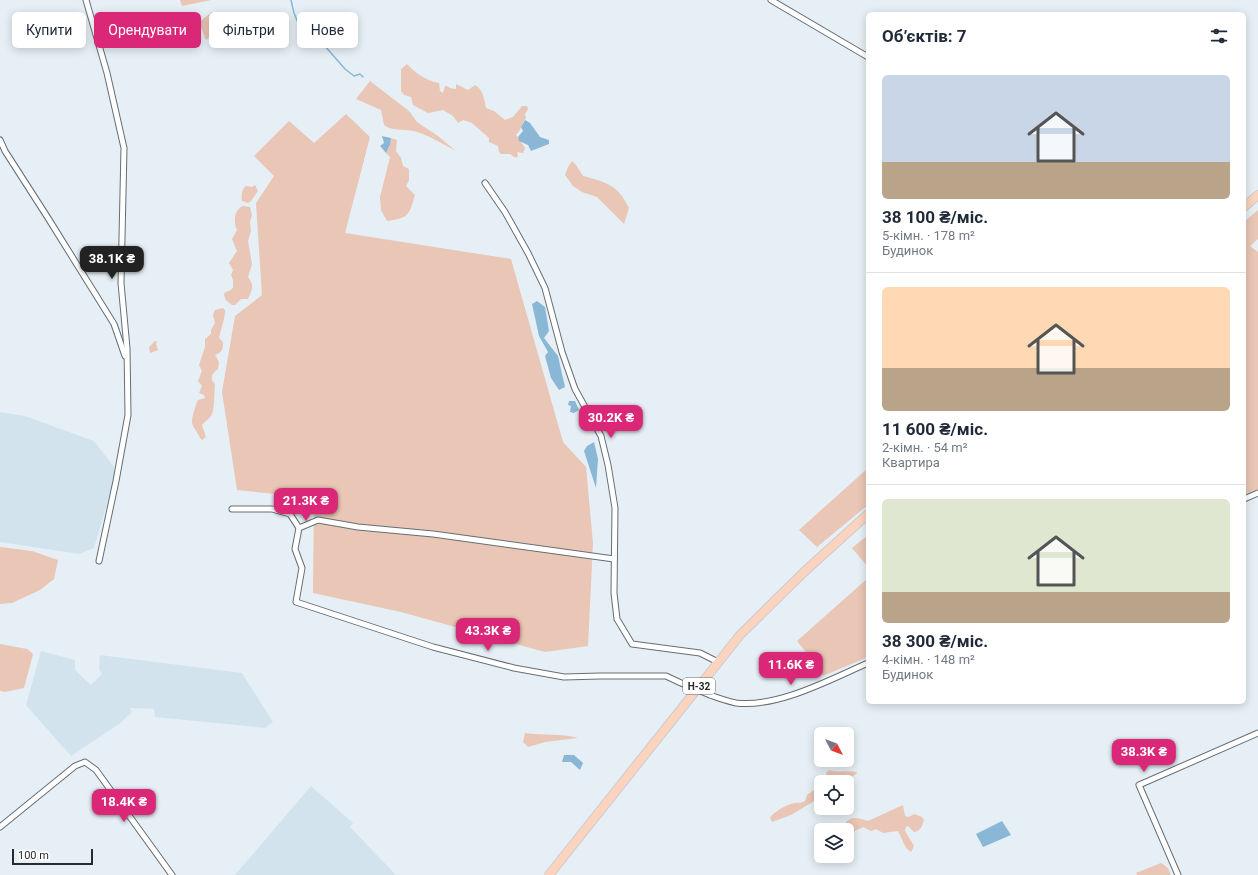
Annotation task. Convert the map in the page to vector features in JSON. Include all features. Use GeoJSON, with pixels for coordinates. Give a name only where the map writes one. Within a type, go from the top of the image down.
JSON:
{"type":"FeatureCollection","features":[{"type":"Feature","properties":{"kind":"main road"},"geometry":{"type":"LineString","coordinates":[[1246,204],[1258,195]]}},
{"type":"Feature","properties":{"kind":"main road","name":"Н-32"},"geometry":{"type":"LineString","coordinates":[[550,875],[740,635],[804,572],[866,516]]}},
{"type":"Feature","properties":{"kind":"street"},"geometry":{"type":"LineString","coordinates":[[86,0],[108,73],[124,148],[121,283],[127,361],[128,415],[116,481],[98,561]]}},
{"type":"Feature","properties":{"kind":"street"},"geometry":{"type":"LineString","coordinates":[[771,0],[866,56]]}},
{"type":"Feature","properties":{"kind":"street"},"geometry":{"type":"LineString","coordinates":[[0,140],[5,151],[114,324],[127,361]]}},
{"type":"Feature","properties":{"kind":"street"},"geometry":{"type":"LineString","coordinates":[[485,183],[505,212],[528,253],[545,288],[562,352],[575,389],[601,436],[608,465],[615,508],[614,593],[617,619],[632,644],[700,653],[718,662]]}},
{"type":"Feature","properties":{"kind":"street"},"geometry":{"type":"LineString","coordinates":[[1246,498],[1258,493]]}},
{"type":"Feature","properties":{"kind":"street"},"geometry":{"type":"LineString","coordinates":[[232,509],[272,509],[290,514],[299,528],[295,549],[302,568],[296,602],[433,647],[514,668],[564,677],[666,676],[710,695],[738,703],[774,699],[811,688],[866,664]]}},
{"type":"Feature","properties":{"kind":"street"},"geometry":{"type":"LineString","coordinates":[[299,528],[318,520],[614,559]]}},
{"type":"Feature","properties":{"kind":"street"},"geometry":{"type":"LineString","coordinates":[[1178,875],[1139,785],[1258,733]]}},
{"type":"Feature","properties":{"kind":"street"},"geometry":{"type":"LineString","coordinates":[[0,827],[75,766],[85,762],[96,770],[172,875]]}},
{"type":"Feature","properties":{"kind":"shaded area"},"geometry":{"type":"Polygon","coordinates":[[[180,0],[211,0],[182,6],[180,0]]]}},
{"type":"Feature","properties":{"kind":"shaded area"},"geometry":{"type":"Polygon","coordinates":[[[209,14],[209,38],[206,40],[201,27],[201,20],[209,14]]]}},
{"type":"Feature","properties":{"kind":"shaded area"},"geometry":{"type":"Polygon","coordinates":[[[407,64],[422,76],[439,83],[440,91],[443,93],[445,86],[456,89],[456,84],[468,90],[475,85],[480,89],[486,108],[494,111],[505,120],[513,117],[522,106],[527,106],[528,109],[525,114],[526,118],[516,135],[525,148],[523,153],[517,152],[518,156],[516,158],[510,154],[501,154],[498,146],[489,142],[489,138],[472,123],[463,120],[458,123],[453,116],[443,110],[428,113],[413,105],[411,97],[404,95],[401,91],[401,69],[407,64]]]}},
{"type":"Feature","properties":{"kind":"shaded area"},"geometry":{"type":"Polygon","coordinates":[[[370,81],[409,111],[417,122],[438,136],[456,151],[414,131],[394,129],[384,125],[381,110],[356,99],[370,81]]]}},
{"type":"Feature","properties":{"kind":"shaded area"},"geometry":{"type":"Polygon","coordinates":[[[346,114],[370,137],[345,233],[511,259],[563,442],[586,467],[593,543],[588,646],[545,652],[401,612],[313,593],[314,498],[237,490],[222,392],[235,316],[262,295],[256,203],[274,176],[254,156],[289,121],[314,143],[346,114]]]}},
{"type":"Feature","properties":{"kind":"shaded area"},"geometry":{"type":"Polygon","coordinates":[[[391,138],[397,140],[396,151],[401,158],[403,166],[409,169],[409,180],[406,186],[415,195],[409,211],[404,217],[387,221],[381,210],[380,197],[390,157],[386,153],[390,146],[391,138]]]}},
{"type":"Feature","properties":{"kind":"shaded area"},"geometry":{"type":"Polygon","coordinates":[[[572,161],[583,176],[598,180],[616,189],[625,200],[629,208],[624,224],[597,197],[582,192],[573,186],[565,175],[572,161]]]}},
{"type":"Feature","properties":{"kind":"shaded area"},"geometry":{"type":"Polygon","coordinates":[[[255,185],[258,191],[251,201],[248,203],[242,201],[242,192],[245,187],[252,187],[255,185]]]}},
{"type":"Feature","properties":{"kind":"shaded area"},"geometry":{"type":"Polygon","coordinates":[[[243,206],[250,207],[252,215],[250,222],[251,231],[248,241],[252,264],[248,277],[252,283],[252,290],[248,299],[241,299],[235,305],[232,305],[226,300],[224,295],[225,292],[233,288],[233,280],[231,275],[233,270],[229,263],[237,251],[232,239],[237,230],[235,216],[238,210],[243,206]]]}},
{"type":"Feature","properties":{"kind":"shaded area"},"geometry":{"type":"Polygon","coordinates":[[[1258,210],[1258,239],[1250,246],[1258,252],[1258,489],[1246,494],[1246,220],[1258,210]]]}},
{"type":"Feature","properties":{"kind":"shaded area"},"geometry":{"type":"Polygon","coordinates":[[[223,308],[225,313],[219,338],[223,342],[223,347],[221,352],[215,355],[219,362],[218,369],[214,372],[212,378],[215,384],[213,410],[211,416],[202,425],[206,437],[202,440],[192,424],[194,411],[198,400],[205,398],[204,395],[199,393],[202,386],[198,381],[202,371],[199,365],[205,347],[205,339],[211,334],[211,330],[215,323],[213,315],[215,310],[223,308]]]}},
{"type":"Feature","properties":{"kind":"shaded area"},"geometry":{"type":"Polygon","coordinates":[[[157,341],[156,344],[158,350],[150,353],[149,347],[157,341]]]}},
{"type":"Feature","properties":{"kind":"shaded area"},"geometry":{"type":"Polygon","coordinates":[[[0,412],[25,416],[94,441],[114,467],[114,480],[94,548],[79,554],[0,542],[0,412]]]}},
{"type":"Feature","properties":{"kind":"shaded area"},"geometry":{"type":"Polygon","coordinates":[[[866,470],[866,507],[817,547],[799,530],[866,470]]]}},
{"type":"Feature","properties":{"kind":"shaded area"},"geometry":{"type":"Polygon","coordinates":[[[866,537],[866,565],[852,548],[866,537]]]}},
{"type":"Feature","properties":{"kind":"shaded area"},"geometry":{"type":"Polygon","coordinates":[[[0,547],[32,551],[58,560],[54,579],[40,590],[12,603],[0,604],[0,547]]]}},
{"type":"Feature","properties":{"kind":"shaded area"},"geometry":{"type":"Polygon","coordinates":[[[866,580],[866,658],[823,676],[797,641],[866,580]]]}},
{"type":"Feature","properties":{"kind":"shaded area"},"geometry":{"type":"Polygon","coordinates":[[[0,644],[27,649],[33,654],[24,688],[5,692],[0,691],[0,644]]]}},
{"type":"Feature","properties":{"kind":"shaded area"},"geometry":{"type":"Polygon","coordinates":[[[41,651],[75,660],[75,670],[91,685],[102,674],[99,669],[100,655],[242,673],[273,722],[265,728],[155,717],[154,709],[130,708],[132,712],[119,724],[71,756],[26,705],[41,651]]]}},
{"type":"Feature","properties":{"kind":"shaded area"},"geometry":{"type":"Polygon","coordinates":[[[525,733],[578,738],[545,742],[528,747],[523,742],[525,733]]]}},
{"type":"Feature","properties":{"kind":"shaded area"},"geometry":{"type":"Polygon","coordinates":[[[829,770],[857,772],[854,775],[826,775],[826,773],[829,770]]]}},
{"type":"Feature","properties":{"kind":"shaded area"},"geometry":{"type":"Polygon","coordinates":[[[311,786],[353,823],[350,827],[396,875],[235,875],[311,786]]]}},
{"type":"Feature","properties":{"kind":"shaded area"},"geometry":{"type":"Polygon","coordinates":[[[814,790],[814,801],[791,815],[772,822],[770,818],[775,812],[788,805],[805,801],[807,795],[814,790]]]}},
{"type":"Feature","properties":{"kind":"shaded area"},"geometry":{"type":"Polygon","coordinates":[[[903,805],[905,816],[909,817],[914,814],[922,817],[924,820],[918,831],[914,832],[908,826],[906,827],[905,831],[914,846],[911,852],[906,848],[898,831],[883,833],[876,829],[871,831],[863,827],[854,832],[854,823],[846,823],[852,818],[868,821],[903,805]]]}},
{"type":"Feature","properties":{"kind":"shaded area"},"geometry":{"type":"Polygon","coordinates":[[[1161,863],[1168,868],[1171,875],[1137,875],[1136,873],[1161,863]]]}},
{"type":"Feature","properties":{"kind":"water"},"geometry":{"type":"Polygon","coordinates":[[[525,120],[530,123],[540,137],[549,140],[549,144],[531,151],[528,145],[519,141],[518,137],[523,131],[521,127],[525,120]]]}},
{"type":"Feature","properties":{"kind":"water"},"geometry":{"type":"Polygon","coordinates":[[[382,136],[391,138],[390,145],[386,153],[380,146],[384,143],[382,136]]]}},
{"type":"Feature","properties":{"kind":"water"},"geometry":{"type":"Polygon","coordinates":[[[537,301],[545,307],[549,331],[544,338],[558,356],[565,387],[559,390],[551,378],[545,356],[548,352],[539,336],[532,304],[537,301]]]}},
{"type":"Feature","properties":{"kind":"water"},"geometry":{"type":"Polygon","coordinates":[[[569,401],[575,401],[579,410],[574,413],[570,412],[571,406],[568,405],[569,401]]]}},
{"type":"Feature","properties":{"kind":"water"},"geometry":{"type":"Polygon","coordinates":[[[594,442],[598,459],[596,488],[584,451],[587,446],[594,442]]]}},
{"type":"Feature","properties":{"kind":"water"},"geometry":{"type":"Polygon","coordinates":[[[564,755],[574,755],[583,763],[580,770],[571,762],[562,762],[564,755]]]}},
{"type":"Feature","properties":{"kind":"water"},"geometry":{"type":"Polygon","coordinates":[[[1002,821],[1011,835],[983,847],[976,834],[1002,821]]]}},
{"type":"Feature","properties":{"kind":"waterway"},"geometry":{"type":"LineString","coordinates":[[291,0],[294,13],[302,33],[324,45],[345,69],[354,76],[360,74],[363,77]]}}]}
